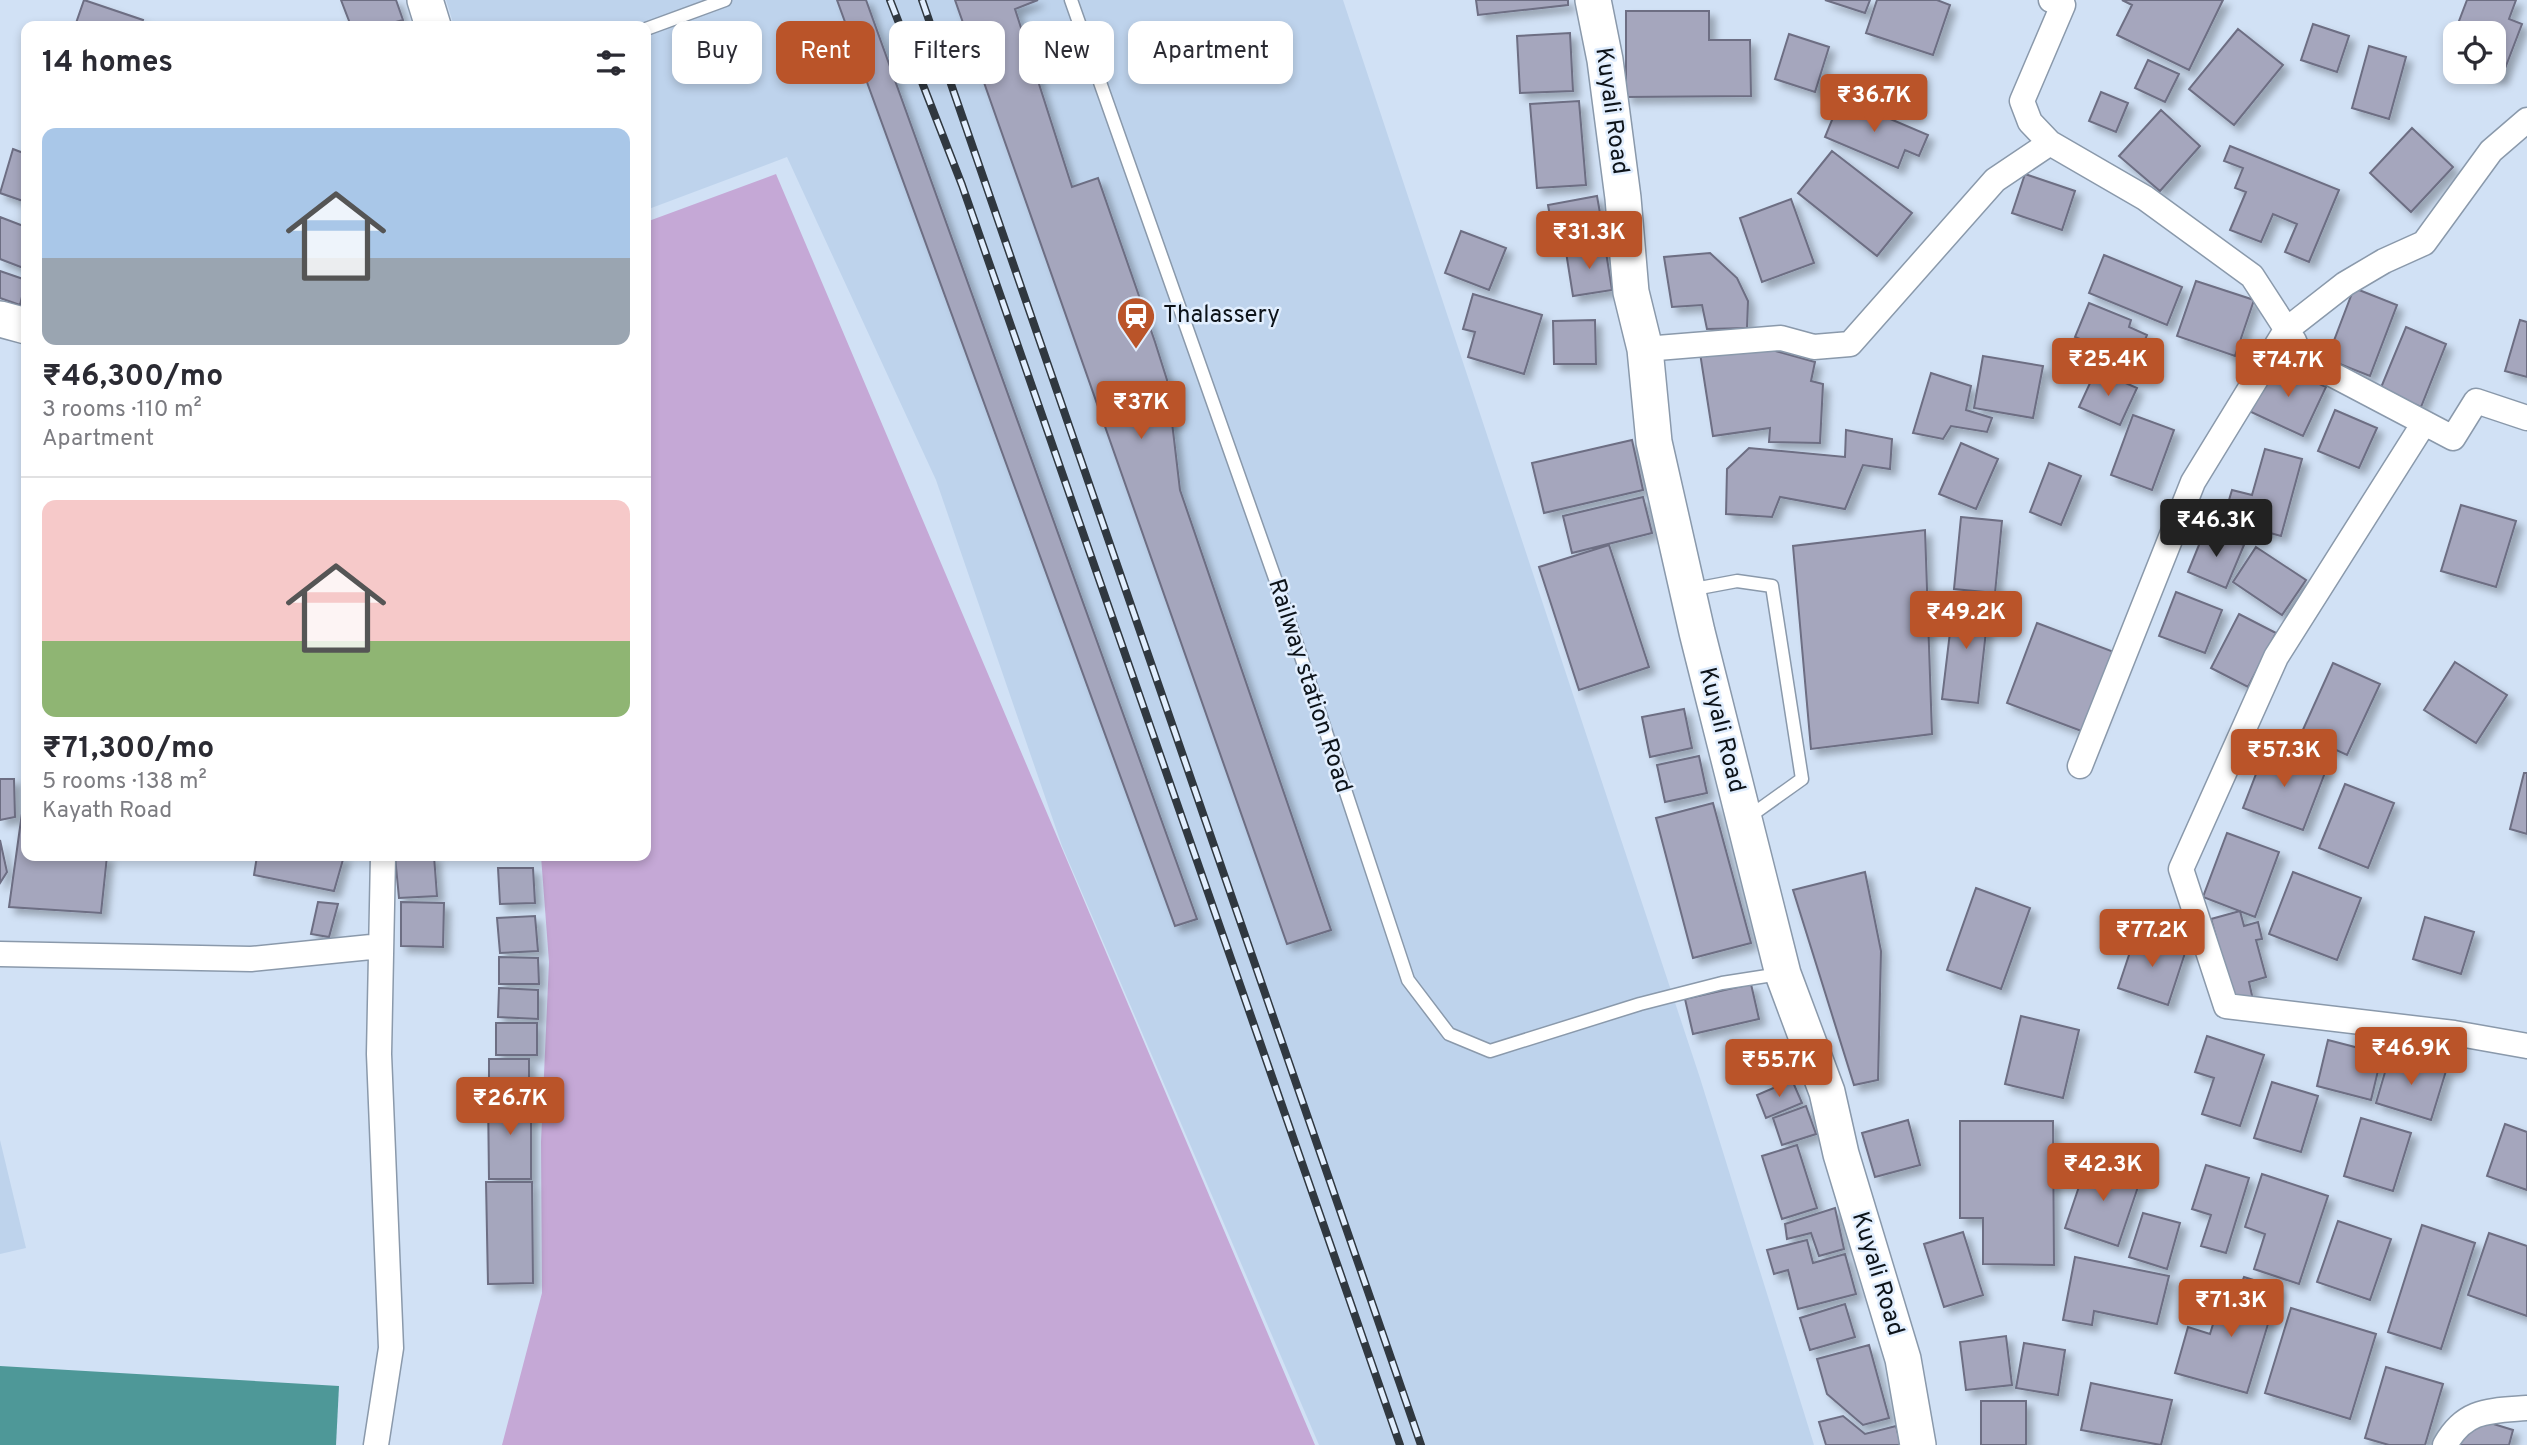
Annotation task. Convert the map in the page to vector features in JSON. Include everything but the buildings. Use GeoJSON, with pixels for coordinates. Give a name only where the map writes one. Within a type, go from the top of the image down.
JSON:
{"type":"FeatureCollection","features":[{"type":"Feature","properties":{"kind":"main road"},"geometry":{"type":"LineString","coordinates":[[425,0],[431,21]]}},
{"type":"Feature","properties":{"kind":"main road","name":"Kuyali Road"},"geometry":{"type":"LineString","coordinates":[[1593,0],[1605,60],[1623,198],[1631,292],[1645,349],[1654,442],[1783,974],[1827,1092],[1844,1165],[1903,1359],[1918,1445]]}},
{"type":"Feature","properties":{"kind":"main road"},"geometry":{"type":"LineString","coordinates":[[0,318],[21,324]]}},
{"type":"Feature","properties":{"kind":"street"},"geometry":{"type":"LineString","coordinates":[[2051,0],[2063,5],[2022,101],[2030,122],[2050,143],[2145,198],[2252,276],[2294,341],[2301,358],[2453,438],[2476,401],[2527,418]]}},
{"type":"Feature","properties":{"kind":"street"},"geometry":{"type":"LineString","coordinates":[[2080,766],[2193,482],[2286,330],[2345,284],[2384,261],[2424,243],[2491,151],[2527,120]]}},
{"type":"Feature","properties":{"kind":"street"},"geometry":{"type":"LineString","coordinates":[[1645,349],[1781,338],[1814,347],[1850,344],[1995,180],[2050,143]]}},
{"type":"Feature","properties":{"kind":"street"},"geometry":{"type":"LineString","coordinates":[[2424,423],[2276,657],[2181,869],[2226,1006],[2454,1032],[2527,1046]]}},
{"type":"Feature","properties":{"kind":"street"},"geometry":{"type":"LineString","coordinates":[[376,1445],[391,1349],[379,1054],[383,861]]}},
{"type":"Feature","properties":{"kind":"street"},"geometry":{"type":"LineString","coordinates":[[0,954],[251,959],[381,946]]}},
{"type":"Feature","properties":{"kind":"street"},"geometry":{"type":"LineString","coordinates":[[2445,1445],[2455,1428],[2472,1415],[2527,1408]]}},
{"type":"Feature","properties":{"kind":"lane"},"geometry":{"type":"LineString","coordinates":[[651,27],[725,0]]}},
{"type":"Feature","properties":{"kind":"lane","name":"Railway station Road"},"geometry":{"type":"LineString","coordinates":[[1071,0],[1277,584],[1408,980],[1449,1034],[1490,1051],[1640,1004],[1722,983],[1783,974]]}},
{"type":"Feature","properties":{"kind":"lane"},"geometry":{"type":"LineString","coordinates":[[1689,590],[1737,581],[1772,586],[1802,779],[1744,820]]}},
{"type":"Feature","properties":{"kind":"shaded area"},"geometry":{"type":"Polygon","coordinates":[[[446,0],[1343,0],[1700,1078],[1814,1445],[1319,1445],[1062,846],[936,480],[787,157],[651,208],[651,21],[452,21],[446,0]]]}},
{"type":"Feature","properties":{"kind":"shaded area"},"geometry":{"type":"Polygon","coordinates":[[[776,174],[1315,1445],[502,1445],[542,1293],[541,1142],[549,962],[541,861],[651,861],[651,220],[776,174]]]}},
{"type":"Feature","properties":{"kind":"shaded area"},"geometry":{"type":"Polygon","coordinates":[[[0,1140],[26,1248],[0,1254],[0,1140]]]}},
{"type":"Feature","properties":{"kind":"shaded area"},"geometry":{"type":"Polygon","coordinates":[[[0,1366],[339,1386],[336,1445],[0,1445],[0,1366]]]}},
{"type":"Feature","properties":{"kind":"railway"},"geometry":{"type":"LineString","coordinates":[[890,0],[962,185],[1400,1445]]}},
{"type":"Feature","properties":{"kind":"railway"},"geometry":{"type":"LineString","coordinates":[[922,0],[1421,1445]]}},
{"type":"Feature","properties":{"kind":"place","name":"Thalassery"},"geometry":{"type":"Point","coordinates":[1136,350]}}]}
